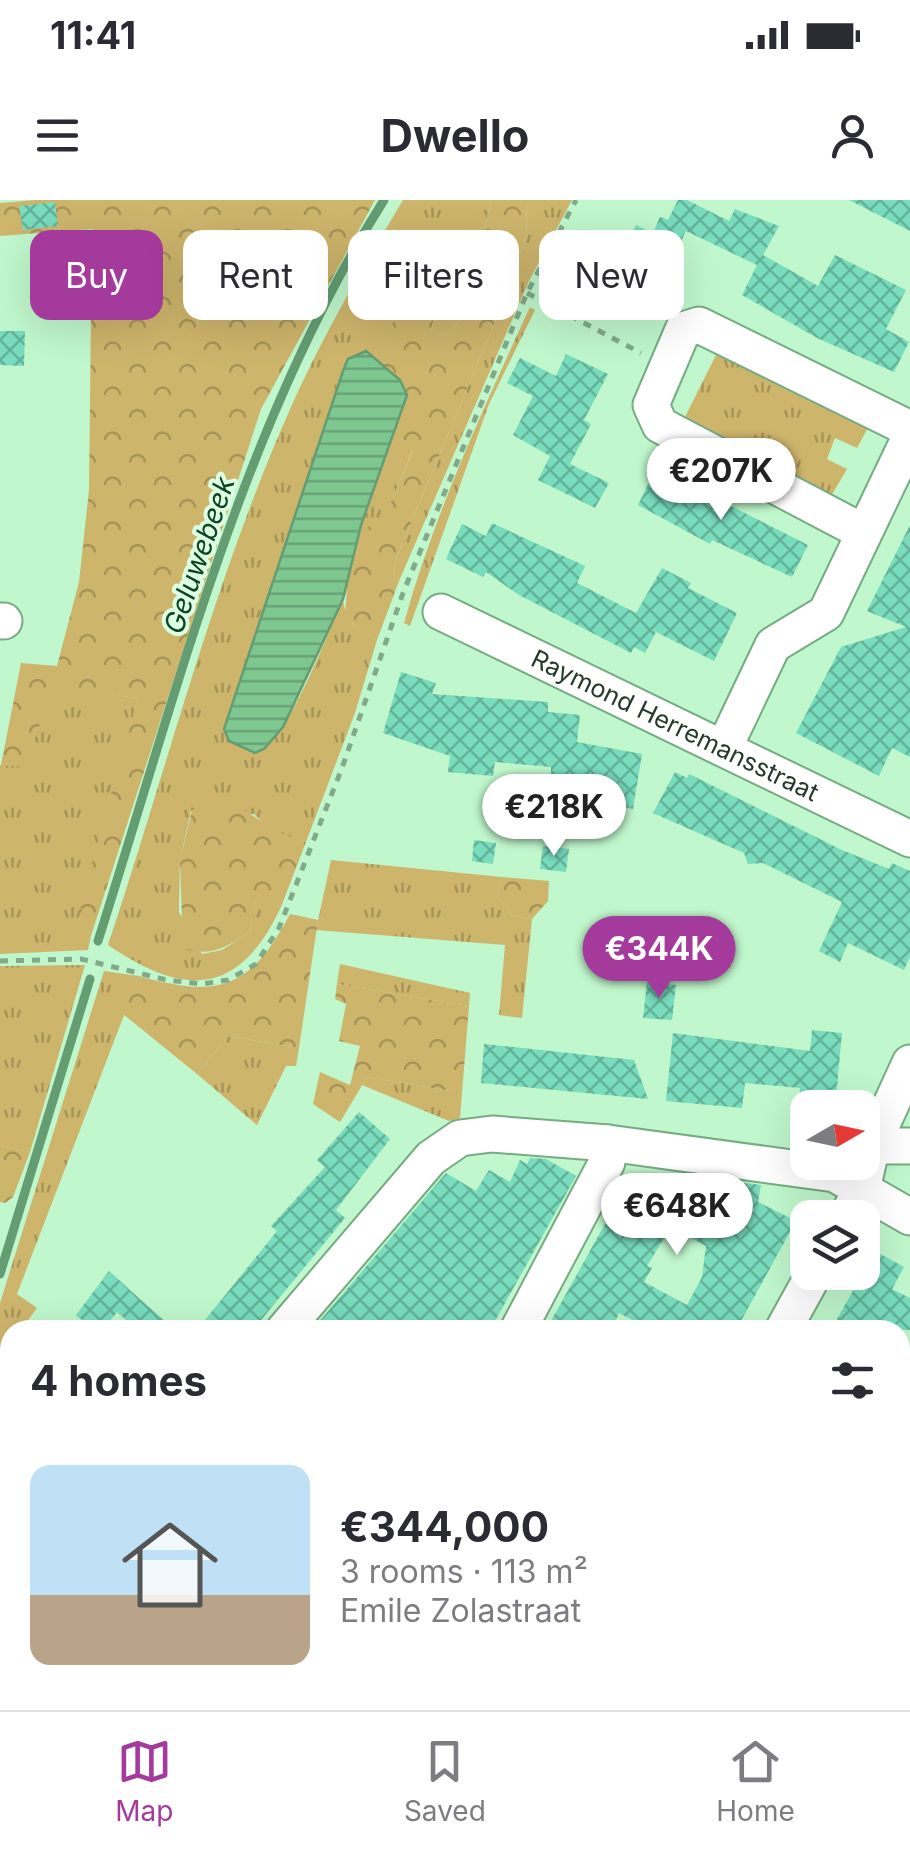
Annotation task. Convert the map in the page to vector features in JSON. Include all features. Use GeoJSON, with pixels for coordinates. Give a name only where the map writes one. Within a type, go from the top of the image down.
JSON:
{"type":"FeatureCollection","features":[{"type":"Feature","properties":{"kind":"street"},"geometry":{"type":"LineString","coordinates":[[863,532],[660,425],[650,405],[666,366],[683,330],[699,325],[910,429]]}},
{"type":"Feature","properties":{"kind":"street"},"geometry":{"type":"LineString","coordinates":[[724,748],[772,645],[826,613],[910,437]]}},
{"type":"Feature","properties":{"kind":"street","name":"Raymond Herremansstraat"},"geometry":{"type":"LineString","coordinates":[[440,612],[910,839]]}},
{"type":"Feature","properties":{"kind":"street"},"geometry":{"type":"LineString","coordinates":[[880,1129],[910,1064]]}},
{"type":"Feature","properties":{"kind":"street"},"geometry":{"type":"LineString","coordinates":[[293,1320],[431,1158],[460,1138],[492,1134],[608,1144],[835,1174],[852,1200]]}},
{"type":"Feature","properties":{"kind":"street"},"geometry":{"type":"LineString","coordinates":[[523,1320],[607,1162],[608,1144]]}},
{"type":"Feature","properties":{"kind":"street"},"geometry":{"type":"LineString","coordinates":[[880,1146],[910,1146]]}},
{"type":"Feature","properties":{"kind":"street"},"geometry":{"type":"LineString","coordinates":[[880,1209],[910,1216]]}},
{"type":"Feature","properties":{"kind":"street"},"geometry":{"type":"LineString","coordinates":[[788,1320],[805,1290]]}},
{"type":"Feature","properties":{"kind":"path"},"geometry":{"type":"LineString","coordinates":[[0,961],[81,959],[167,980],[202,984],[228,980],[256,964],[286,910],[342,768],[403,592],[528,293],[576,200]]}},
{"type":"Feature","properties":{"kind":"path"},"geometry":{"type":"LineString","coordinates":[[528,293],[666,366]]}},
{"type":"Feature","properties":{"kind":"green space"},"geometry":{"type":"Polygon","coordinates":[[[375,200],[359,230],[348,230],[348,250],[328,286],[328,230],[183,230],[183,320],[310,320],[261,409],[91,936],[79,919],[82,899],[138,698],[53,687],[25,767],[1,765],[21,663],[57,666],[79,582],[89,490],[91,320],[163,320],[163,230],[30,230],[30,234],[0,236],[0,203],[375,200]]]}},
{"type":"Feature","properties":{"kind":"green space"},"geometry":{"type":"Polygon","coordinates":[[[403,200],[491,200],[484,230],[385,230],[403,200]]]}},
{"type":"Feature","properties":{"kind":"green space"},"geometry":{"type":"Polygon","coordinates":[[[491,200],[527,200],[526,237],[519,258],[519,230],[484,230],[491,200]]]}},
{"type":"Feature","properties":{"kind":"green space"},"geometry":{"type":"Polygon","coordinates":[[[527,200],[572,200],[556,230],[539,230],[539,262],[519,304],[519,258],[526,237],[527,200]]]}},
{"type":"Feature","properties":{"kind":"green space"},"geometry":{"type":"Polygon","coordinates":[[[348,295],[348,320],[395,320],[375,359],[366,351],[348,359],[224,728],[229,741],[255,753],[281,728],[343,599],[354,625],[377,640],[355,713],[306,842],[275,834],[254,814],[191,811],[180,861],[179,912],[202,954],[222,950],[250,932],[256,900],[281,907],[247,958],[228,972],[208,979],[186,980],[162,974],[108,945],[238,539],[316,354],[348,295]]]}},
{"type":"Feature","properties":{"kind":"green space"},"geometry":{"type":"Polygon","coordinates":[[[530,307],[535,310],[489,404],[410,626],[404,623],[445,502],[530,307]]]}},
{"type":"Feature","properties":{"kind":"green space"},"geometry":{"type":"Polygon","coordinates":[[[395,320],[434,320],[431,331],[446,336],[460,320],[496,320],[395,561],[394,574],[399,581],[377,640],[365,637],[345,615],[348,570],[361,525],[379,529],[413,451],[389,442],[398,420],[399,380],[375,359],[395,320]]]}},
{"type":"Feature","properties":{"kind":"green space"},"geometry":{"type":"Polygon","coordinates":[[[434,320],[460,320],[446,336],[431,331],[434,320]]]}},
{"type":"Feature","properties":{"kind":"green space"},"geometry":{"type":"Polygon","coordinates":[[[496,320],[512,320],[399,581],[394,574],[395,561],[496,320]]]}},
{"type":"Feature","properties":{"kind":"green space"},"geometry":{"type":"Polygon","coordinates":[[[721,345],[871,422],[857,448],[835,438],[827,459],[847,469],[830,498],[683,421],[721,345]]]}},
{"type":"Feature","properties":{"kind":"green space"},"geometry":{"type":"Polygon","coordinates":[[[389,442],[413,450],[379,530],[361,525],[389,442]]]}},
{"type":"Feature","properties":{"kind":"green space"},"geometry":{"type":"Polygon","coordinates":[[[53,686],[138,698],[80,919],[91,936],[88,950],[0,954],[0,765],[25,766],[53,686]]]}},
{"type":"Feature","properties":{"kind":"green space"},"geometry":{"type":"Polygon","coordinates":[[[227,800],[274,829],[306,842],[281,907],[256,901],[250,932],[218,949],[193,951],[183,948],[180,861],[192,810],[227,800]]]}},
{"type":"Feature","properties":{"kind":"green space"},"geometry":{"type":"Polygon","coordinates":[[[331,860],[502,877],[497,896],[512,916],[532,919],[522,1018],[499,1015],[505,945],[316,930],[331,860]]]}},
{"type":"Feature","properties":{"kind":"green space"},"geometry":{"type":"Polygon","coordinates":[[[502,877],[549,881],[548,901],[532,919],[512,916],[497,896],[502,877]]]}},
{"type":"Feature","properties":{"kind":"green space"},"geometry":{"type":"Polygon","coordinates":[[[290,914],[318,920],[299,1048],[228,1036],[197,1074],[123,1014],[139,976],[191,987],[230,982],[246,973],[261,959],[290,914]]]}},
{"type":"Feature","properties":{"kind":"green space"},"geometry":{"type":"Polygon","coordinates":[[[340,964],[470,993],[469,1006],[337,984],[340,964]]]}},
{"type":"Feature","properties":{"kind":"green space"},"geometry":{"type":"Polygon","coordinates":[[[85,965],[30,1152],[0,1146],[0,966],[85,965]]]}},
{"type":"Feature","properties":{"kind":"green space"},"geometry":{"type":"Polygon","coordinates":[[[104,971],[139,976],[17,1294],[37,1308],[28,1320],[0,1320],[0,1303],[104,971]]]}},
{"type":"Feature","properties":{"kind":"green space"},"geometry":{"type":"Polygon","coordinates":[[[337,984],[469,1006],[462,1093],[367,1077],[340,1122],[313,1104],[320,1072],[350,1085],[360,1046],[339,1041],[346,1004],[335,999],[337,984]]]}},
{"type":"Feature","properties":{"kind":"green space"},"geometry":{"type":"Polygon","coordinates":[[[228,1036],[299,1048],[296,1066],[286,1066],[257,1125],[197,1074],[228,1036]]]}},
{"type":"Feature","properties":{"kind":"green space"},"geometry":{"type":"Polygon","coordinates":[[[367,1077],[462,1093],[460,1118],[449,1121],[362,1085],[367,1077]]]}},
{"type":"Feature","properties":{"kind":"green space"},"geometry":{"type":"Polygon","coordinates":[[[0,1146],[30,1152],[13,1197],[5,1203],[0,1202],[0,1146]]]}},
{"type":"Feature","properties":{"kind":"shaded area"},"geometry":{"type":"Polygon","coordinates":[[[366,351],[400,380],[407,395],[361,525],[343,599],[283,727],[264,749],[255,753],[229,741],[224,729],[343,371],[348,359],[366,351]]]}},
{"type":"Feature","properties":{"kind":"building"},"geometry":{"type":"Polygon","coordinates":[[[678,200],[687,200],[729,221],[735,209],[779,226],[763,255],[818,286],[835,255],[906,290],[886,329],[909,342],[894,372],[817,338],[742,295],[757,265],[686,231],[684,235],[684,230],[654,230],[660,217],[668,220],[678,200]]]}},
{"type":"Feature","properties":{"kind":"building"},"geometry":{"type":"Polygon","coordinates":[[[849,200],[910,200],[910,231],[849,200]]]}},
{"type":"Feature","properties":{"kind":"building"},"geometry":{"type":"Polygon","coordinates":[[[55,202],[58,226],[23,230],[19,206],[55,202]]]}},
{"type":"Feature","properties":{"kind":"building"},"geometry":{"type":"Polygon","coordinates":[[[0,331],[25,331],[24,366],[0,365],[0,331]]]}},
{"type":"Feature","properties":{"kind":"building"},"geometry":{"type":"Polygon","coordinates":[[[566,354],[608,374],[584,420],[591,424],[570,464],[609,483],[595,508],[538,480],[550,456],[513,435],[533,396],[507,383],[520,358],[556,376],[566,354]]]}},
{"type":"Feature","properties":{"kind":"building"},"geometry":{"type":"Polygon","coordinates":[[[656,468],[808,545],[792,577],[712,540],[710,544],[638,505],[656,468]]]}},
{"type":"Feature","properties":{"kind":"building"},"geometry":{"type":"Polygon","coordinates":[[[492,523],[585,566],[577,583],[636,613],[662,568],[691,583],[688,588],[737,613],[714,661],[656,632],[645,653],[634,647],[631,653],[519,595],[486,572],[483,577],[446,559],[462,524],[486,536],[492,523]]]}},
{"type":"Feature","properties":{"kind":"building"},"geometry":{"type":"Polygon","coordinates":[[[910,525],[910,757],[892,748],[879,776],[796,733],[841,647],[906,627],[867,611],[910,525]]]}},
{"type":"Feature","properties":{"kind":"building"},"geometry":{"type":"Polygon","coordinates":[[[401,672],[436,683],[432,694],[548,702],[548,712],[580,715],[577,742],[642,754],[633,809],[599,801],[602,782],[551,778],[551,767],[495,762],[493,776],[448,772],[450,756],[383,733],[401,672]]]}},
{"type":"Feature","properties":{"kind":"building"},"geometry":{"type":"Polygon","coordinates":[[[675,772],[687,778],[689,774],[842,850],[889,869],[892,863],[910,871],[910,957],[904,970],[848,943],[840,962],[819,951],[842,902],[763,863],[748,864],[744,853],[653,813],[675,772]]]}},
{"type":"Feature","properties":{"kind":"building"},"geometry":{"type":"Polygon","coordinates":[[[474,840],[496,843],[493,864],[472,861],[474,840]]]}},
{"type":"Feature","properties":{"kind":"building"},"geometry":{"type":"Polygon","coordinates":[[[543,846],[569,849],[566,872],[540,869],[543,846]]]}},
{"type":"Feature","properties":{"kind":"building"},"geometry":{"type":"Polygon","coordinates":[[[647,982],[676,985],[672,1020],[643,1018],[647,982]]]}},
{"type":"Feature","properties":{"kind":"building"},"geometry":{"type":"Polygon","coordinates":[[[812,1030],[842,1033],[837,1090],[745,1083],[742,1108],[666,1101],[673,1033],[810,1051],[812,1030]]]}},
{"type":"Feature","properties":{"kind":"building"},"geometry":{"type":"Polygon","coordinates":[[[484,1044],[634,1060],[648,1099],[481,1083],[484,1044]]]}},
{"type":"Feature","properties":{"kind":"building"},"geometry":{"type":"Polygon","coordinates":[[[359,1112],[390,1139],[336,1210],[345,1218],[261,1320],[205,1320],[277,1231],[271,1226],[325,1167],[317,1160],[359,1112]]]}},
{"type":"Feature","properties":{"kind":"building"},"geometry":{"type":"Polygon","coordinates":[[[530,1158],[546,1159],[576,1176],[496,1320],[321,1320],[446,1173],[476,1191],[489,1170],[510,1182],[520,1160],[527,1164],[530,1158]]]}},
{"type":"Feature","properties":{"kind":"building"},"geometry":{"type":"Polygon","coordinates":[[[668,1173],[761,1185],[758,1202],[790,1218],[790,1232],[742,1320],[632,1320],[619,1313],[616,1320],[552,1320],[631,1177],[676,1202],[668,1173]],[[671,1227],[647,1266],[652,1268],[644,1282],[687,1305],[702,1277],[706,1246],[671,1227]]]}},
{"type":"Feature","properties":{"kind":"building"},"geometry":{"type":"Polygon","coordinates":[[[880,1254],[904,1267],[892,1289],[910,1298],[910,1320],[837,1320],[853,1290],[880,1290],[880,1254]]]}},
{"type":"Feature","properties":{"kind":"building"},"geometry":{"type":"Polygon","coordinates":[[[109,1271],[164,1320],[126,1320],[117,1312],[111,1320],[82,1320],[76,1315],[109,1271]]]}},
{"type":"Feature","properties":{"kind":"waterway","name":"Geluwebeek"},"geometry":{"type":"LineString","coordinates":[[98,941],[186,656],[252,467],[334,286],[384,200]]}},
{"type":"Feature","properties":{"kind":"waterway","name":"Geluwebeek"},"geometry":{"type":"LineString","coordinates":[[0,1274],[90,979]]}}]}
